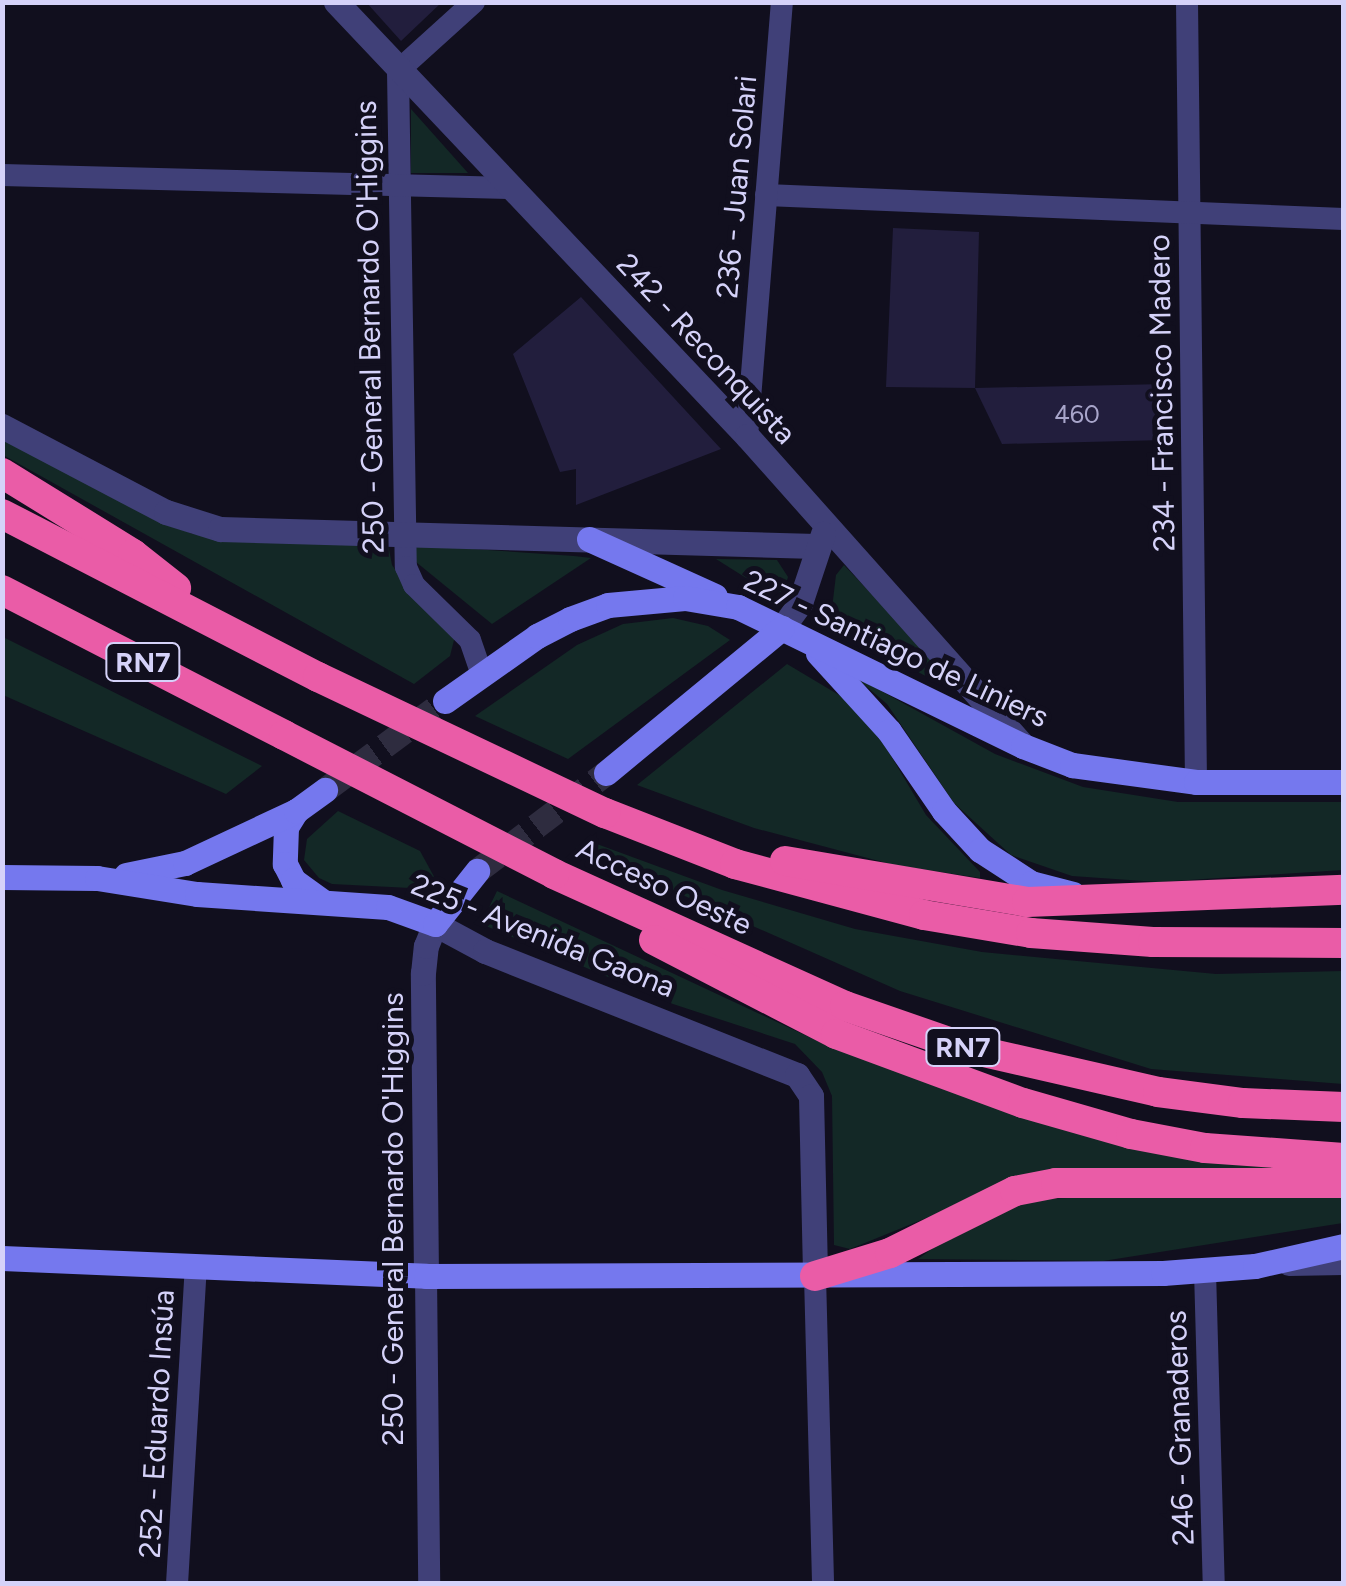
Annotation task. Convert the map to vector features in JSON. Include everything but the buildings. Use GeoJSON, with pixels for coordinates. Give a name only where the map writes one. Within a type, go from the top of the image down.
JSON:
{"type":"FeatureCollection","features":[{"type":"Feature","properties":{"kind":"highway"},"geometry":{"type":"LineString","coordinates":[[2,472],[134,554],[229,631]]}},
{"type":"Feature","properties":{"kind":"highway","name":"Acceso Oeste"},"geometry":{"type":"LineString","coordinates":[[2,514],[318,676],[604,813],[735,864],[843,896],[1031,933],[1154,942],[1344,943]]}},
{"type":"Feature","properties":{"kind":"highway","name":"Acceso Oeste"},"geometry":{"type":"LineString","coordinates":[[2,590],[554,874],[845,1006],[966,1048],[1158,1092],[1243,1103],[1344,1107]]}},
{"type":"Feature","properties":{"kind":"highway"},"geometry":{"type":"LineString","coordinates":[[669,839],[939,890],[1026,902],[1107,902],[1338,890]]}},
{"type":"Feature","properties":{"kind":"highway"},"geometry":{"type":"LineString","coordinates":[[606,899],[659,944],[734,985],[836,1034],[948,1078],[1131,1134],[1205,1148],[1344,1158]]}},
{"type":"Feature","properties":{"kind":"highway"},"geometry":{"type":"LineString","coordinates":[[814,1276],[890,1253],[1014,1191],[1056,1183],[1344,1183]]}},
{"type":"Feature","properties":{"kind":"main road"},"geometry":{"type":"LineString","coordinates":[[589,539],[631,554],[738,607]]}},
{"type":"Feature","properties":{"kind":"main road","name":"227 - Santiago de Liniers"},"geometry":{"type":"LineString","coordinates":[[446,701],[537,636],[608,606],[686,598],[738,607],[1023,746],[1072,765],[1196,782],[1344,782]]}},
{"type":"Feature","properties":{"kind":"main road"},"geometry":{"type":"LineString","coordinates":[[606,774],[782,628]]}},
{"type":"Feature","properties":{"kind":"main road"},"geometry":{"type":"LineString","coordinates":[[807,641],[888,731],[944,811],[980,850],[1003,869],[1031,883],[1107,902]]}},
{"type":"Feature","properties":{"kind":"main road"},"geometry":{"type":"LineString","coordinates":[[97,878],[184,864],[296,812],[324,790]]}},
{"type":"Feature","properties":{"kind":"main road"},"geometry":{"type":"LineString","coordinates":[[296,812],[282,845],[285,864],[293,880],[326,903]]}},
{"type":"Feature","properties":{"kind":"main road","name":"250 - General Bernardo O'Higgins"},"geometry":{"type":"LineString","coordinates":[[434,924],[477,871]]}},
{"type":"Feature","properties":{"kind":"main road","name":"225 - Avenida Gaona"},"geometry":{"type":"LineString","coordinates":[[2,876],[97,878],[197,894],[388,907],[434,924]]}},
{"type":"Feature","properties":{"kind":"main road"},"geometry":{"type":"LineString","coordinates":[[2,1258],[426,1276],[814,1276],[1206,1271],[1256,1266],[1344,1246]]}},
{"type":"Feature","properties":{"kind":"street","name":"242 - Reconquista"},"geometry":{"type":"LineString","coordinates":[[336,2],[747,436],[821,538],[1023,746]]}},
{"type":"Feature","properties":{"kind":"street"},"geometry":{"type":"LineString","coordinates":[[398,71],[474,2]]}},
{"type":"Feature","properties":{"kind":"street","name":"236 - Juan Solari"},"geometry":{"type":"LineString","coordinates":[[747,436],[782,2]]}},
{"type":"Feature","properties":{"kind":"street","name":"234 - Francisco Madero"},"geometry":{"type":"LineString","coordinates":[[1187,2],[1196,782]]}},
{"type":"Feature","properties":{"kind":"street","name":"250 - General Bernardo O'Higgins"},"geometry":{"type":"LineString","coordinates":[[398,71],[406,567],[414,585],[470,640],[482,675]]}},
{"type":"Feature","properties":{"kind":"street"},"geometry":{"type":"LineString","coordinates":[[2,175],[509,188]]}},
{"type":"Feature","properties":{"kind":"street"},"geometry":{"type":"LineString","coordinates":[[766,196],[1344,219]]}},
{"type":"Feature","properties":{"kind":"street","name":"227 - Santiago de Liniers"},"geometry":{"type":"LineString","coordinates":[[2,426],[192,523],[220,529],[589,539],[821,538]]}},
{"type":"Feature","properties":{"kind":"street"},"geometry":{"type":"LineString","coordinates":[[782,628],[807,588],[821,538]]}},
{"type":"Feature","properties":{"kind":"street","name":"250 - General Bernardo O'Higgins"},"geometry":{"type":"LineString","coordinates":[[429,1584],[423,973],[434,924]]}},
{"type":"Feature","properties":{"kind":"street","name":"225 - Avenida Gaona"},"geometry":{"type":"LineString","coordinates":[[434,924],[484,951],[798,1075],[807,1084],[814,1276]]}},
{"type":"Feature","properties":{"kind":"street"},"geometry":{"type":"LineString","coordinates":[[1256,1266],[1344,1264]]}},
{"type":"Feature","properties":{"kind":"street","name":"252 - Eduardo Insúa"},"geometry":{"type":"LineString","coordinates":[[178,1584],[196,1268]]}},
{"type":"Feature","properties":{"kind":"street","name":"246 - Granaderos"},"geometry":{"type":"LineString","coordinates":[[1206,1271],[1214,1584]]}},
{"type":"Feature","properties":{"kind":"street"},"geometry":{"type":"LineString","coordinates":[[814,1276],[824,1584]]}},
{"type":"Feature","properties":{"kind":"green space"},"geometry":{"type":"Polygon","coordinates":[[[411,109],[468,173],[411,173],[411,109]]]}},
{"type":"Feature","properties":{"kind":"green space"},"geometry":{"type":"Polygon","coordinates":[[[2,439],[192,534],[388,544],[392,565],[414,596],[456,632],[450,656],[414,684],[3,455],[2,439]]]}},
{"type":"Feature","properties":{"kind":"green space"},"geometry":{"type":"Polygon","coordinates":[[[414,545],[591,558],[492,624],[416,562],[414,545]]]}},
{"type":"Feature","properties":{"kind":"green space"},"geometry":{"type":"Polygon","coordinates":[[[716,559],[777,560],[788,577],[784,590],[773,595],[716,559]]]}},
{"type":"Feature","properties":{"kind":"green space"},"geometry":{"type":"Polygon","coordinates":[[[844,565],[949,676],[946,682],[935,681],[830,625],[836,575],[844,565]]]}},
{"type":"Feature","properties":{"kind":"green space"},"geometry":{"type":"Polygon","coordinates":[[[673,618],[708,626],[730,640],[568,759],[475,716],[577,645],[623,624],[673,618]]]}},
{"type":"Feature","properties":{"kind":"green space"},"geometry":{"type":"Polygon","coordinates":[[[2,637],[262,766],[226,794],[3,695],[2,637]]]}},
{"type":"Feature","properties":{"kind":"green space"},"geometry":{"type":"Polygon","coordinates":[[[787,664],[849,701],[884,744],[926,815],[980,872],[980,878],[894,865],[754,828],[637,785],[787,664]]]}},
{"type":"Feature","properties":{"kind":"green space"},"geometry":{"type":"Polygon","coordinates":[[[854,676],[995,754],[1083,787],[1178,802],[1343,802],[1343,870],[1158,882],[1072,876],[1011,855],[954,803],[887,704],[854,676]]]}},
{"type":"Feature","properties":{"kind":"green space"},"geometry":{"type":"Polygon","coordinates":[[[338,811],[420,851],[437,882],[430,889],[332,884],[319,878],[304,860],[307,839],[338,811]]]}},
{"type":"Feature","properties":{"kind":"green space"},"geometry":{"type":"Polygon","coordinates":[[[586,840],[722,890],[855,929],[982,952],[1216,974],[1343,971],[1343,1084],[1151,1069],[900,991],[576,848],[586,840]]]}},
{"type":"Feature","properties":{"kind":"green space"},"geometry":{"type":"Polygon","coordinates":[[[497,891],[824,1044],[1343,1171],[1005,1186],[850,1249],[834,1245],[832,1096],[822,1072],[795,1044],[673,1004],[481,924],[497,891]]]}},
{"type":"Feature","properties":{"kind":"green space"},"geometry":{"type":"Polygon","coordinates":[[[1343,1191],[1343,1223],[1103,1261],[918,1259],[955,1232],[1032,1199],[1343,1191]]]}},
{"type":"Feature","properties":{"kind":"tunnel"},"geometry":{"type":"LineString","coordinates":[[325,790],[445,701]]}},
{"type":"Feature","properties":{"kind":"tunnel"},"geometry":{"type":"LineString","coordinates":[[477,871],[606,773]]}}]}
